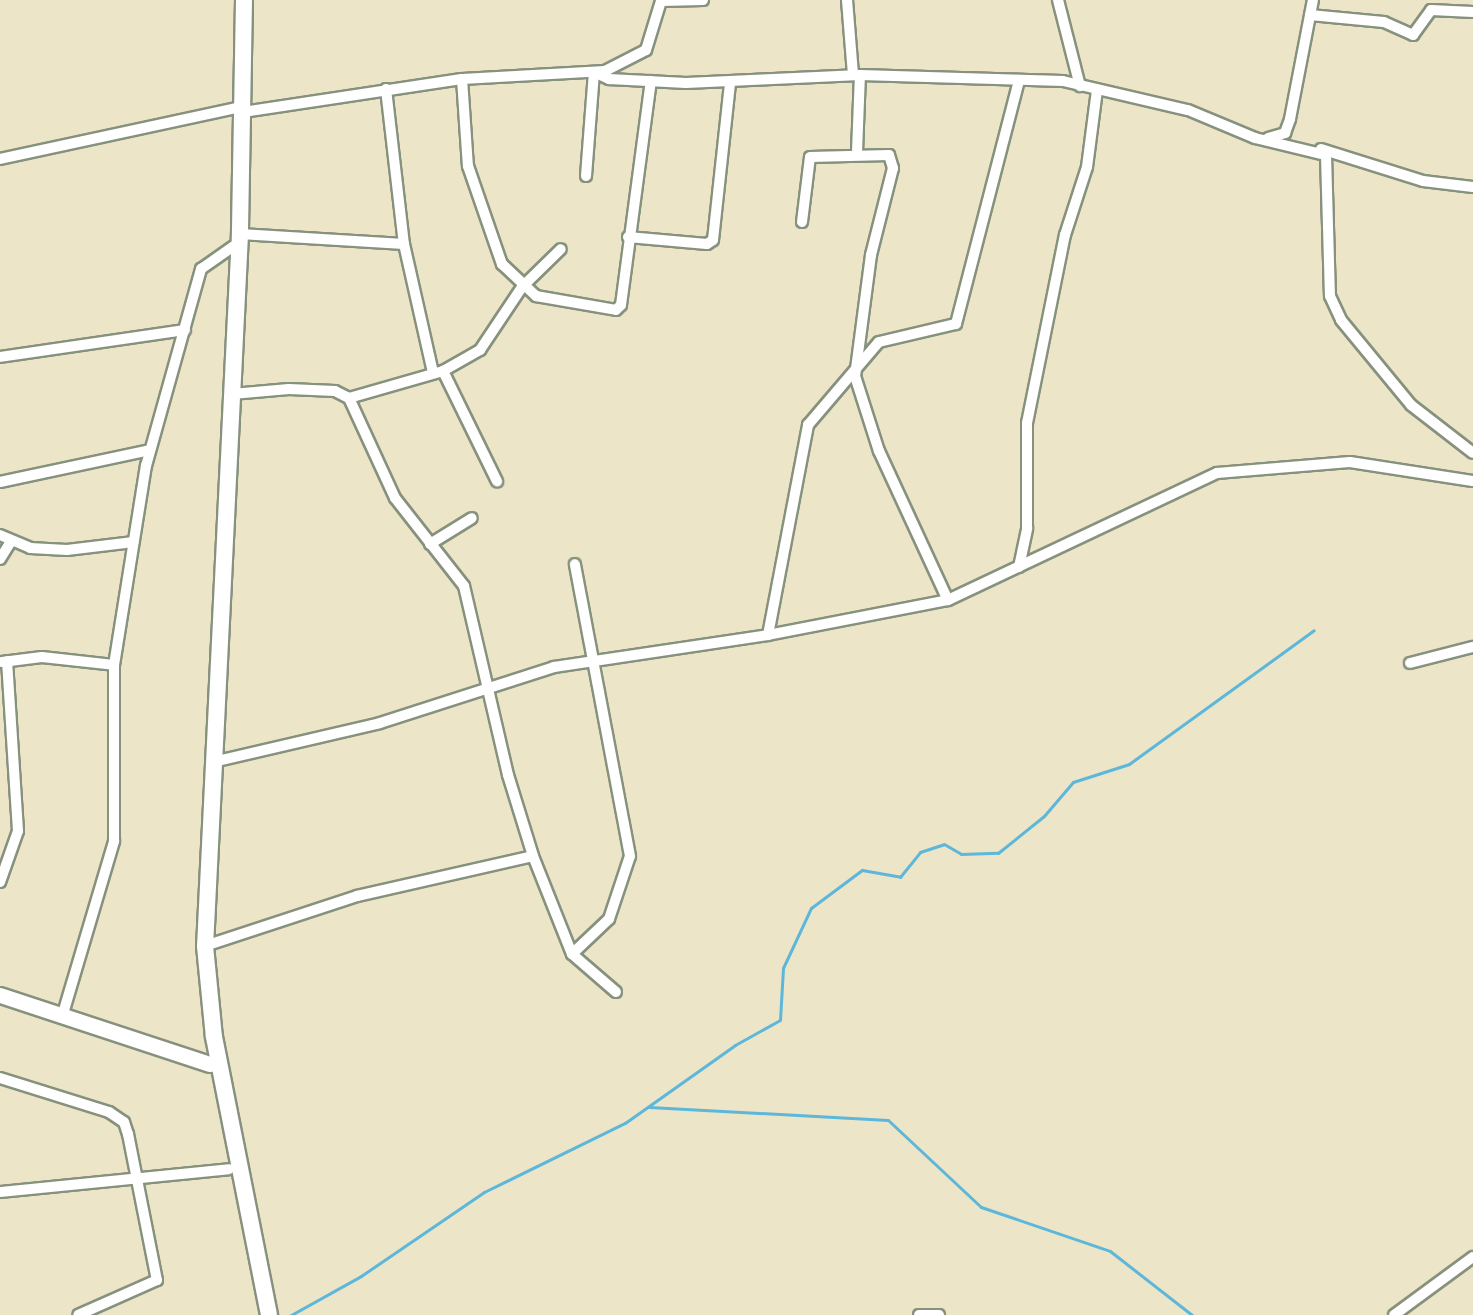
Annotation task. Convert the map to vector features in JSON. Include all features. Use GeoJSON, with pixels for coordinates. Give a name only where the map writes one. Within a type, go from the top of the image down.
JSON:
{"type":"FeatureCollection","features":[{"type":"Feature","properties":{"kind":"main road"},"geometry":{"type":"LineString","coordinates":[[235,0],[239,110]]}},
{"type":"Feature","properties":{"kind":"main road"},"geometry":{"type":"LineString","coordinates":[[244,0],[232,394],[228,424],[198,897],[199,971],[210,1064],[259,1315]]}},
{"type":"Feature","properties":{"kind":"main road"},"geometry":{"type":"LineString","coordinates":[[237,240],[206,946],[214,1037],[269,1315]]}},
{"type":"Feature","properties":{"kind":"street"},"geometry":{"type":"LineString","coordinates":[[0,159],[239,110],[462,79],[594,72],[646,50],[661,1],[704,0]]}},
{"type":"Feature","properties":{"kind":"street"},"geometry":{"type":"LineString","coordinates":[[847,0],[857,75],[857,152]]}},
{"type":"Feature","properties":{"kind":"street"},"geometry":{"type":"LineString","coordinates":[[1058,0],[1080,86]]}},
{"type":"Feature","properties":{"kind":"street"},"geometry":{"type":"LineString","coordinates":[[1280,137],[1290,119],[1314,0]]}},
{"type":"Feature","properties":{"kind":"street"},"geometry":{"type":"LineString","coordinates":[[1310,15],[1384,22],[1413,35],[1431,9],[1473,12]]}},
{"type":"Feature","properties":{"kind":"street"},"geometry":{"type":"LineString","coordinates":[[594,72],[609,79],[730,84],[857,75],[1019,80],[1080,86],[1188,110],[1255,138],[1326,155],[1330,296],[1341,320],[1411,405],[1473,453]]}},
{"type":"Feature","properties":{"kind":"street"},"geometry":{"type":"LineString","coordinates":[[586,176],[594,72]]}},
{"type":"Feature","properties":{"kind":"street"},"geometry":{"type":"LineString","coordinates":[[462,79],[468,166],[502,264],[522,287],[536,296],[619,309],[651,81]]}},
{"type":"Feature","properties":{"kind":"street"},"geometry":{"type":"LineString","coordinates":[[768,635],[808,425],[855,376],[879,342],[956,324],[1019,80]]}},
{"type":"Feature","properties":{"kind":"street"},"geometry":{"type":"LineString","coordinates":[[628,237],[707,244],[713,240],[730,84]]}},
{"type":"Feature","properties":{"kind":"street"},"geometry":{"type":"LineString","coordinates":[[386,89],[404,244],[438,372],[497,481]]}},
{"type":"Feature","properties":{"kind":"street"},"geometry":{"type":"LineString","coordinates":[[1019,567],[1026,528],[1027,423],[1065,236],[1087,167],[1097,90]]}},
{"type":"Feature","properties":{"kind":"street"},"geometry":{"type":"LineString","coordinates":[[1255,138],[1280,137],[1424,181],[1473,186]]}},
{"type":"Feature","properties":{"kind":"street"},"geometry":{"type":"LineString","coordinates":[[802,222],[810,157],[857,152],[889,155],[893,162],[870,255],[855,376],[879,451],[948,600]]}},
{"type":"Feature","properties":{"kind":"street"},"geometry":{"type":"LineString","coordinates":[[62,1017],[114,841],[114,665],[150,450],[201,269],[237,240],[404,244]]}},
{"type":"Feature","properties":{"kind":"street"},"geometry":{"type":"LineString","coordinates":[[349,398],[438,372],[480,350],[522,287],[561,249]]}},
{"type":"Feature","properties":{"kind":"street"},"geometry":{"type":"LineString","coordinates":[[0,357],[185,330]]}},
{"type":"Feature","properties":{"kind":"street"},"geometry":{"type":"LineString","coordinates":[[232,394],[289,389],[335,391],[349,398],[395,498],[464,586],[488,690],[533,856],[572,954],[616,992]]}},
{"type":"Feature","properties":{"kind":"street"},"geometry":{"type":"LineString","coordinates":[[0,482],[150,450]]}},
{"type":"Feature","properties":{"kind":"street"},"geometry":{"type":"LineString","coordinates":[[213,762],[369,726],[488,690],[554,667],[591,664],[768,635],[948,600],[1217,473],[1253,466],[1350,462],[1473,482]]}},
{"type":"Feature","properties":{"kind":"street"},"geometry":{"type":"LineString","coordinates":[[430,544],[472,518]]}},
{"type":"Feature","properties":{"kind":"street"},"geometry":{"type":"LineString","coordinates":[[0,535],[10,543],[67,550],[134,542]]}},
{"type":"Feature","properties":{"kind":"street"},"geometry":{"type":"LineString","coordinates":[[0,559],[10,543]]}},
{"type":"Feature","properties":{"kind":"street"},"geometry":{"type":"LineString","coordinates":[[572,954],[609,919],[630,856],[591,664],[575,564]]}},
{"type":"Feature","properties":{"kind":"street"},"geometry":{"type":"LineString","coordinates":[[1410,663],[1473,647]]}},
{"type":"Feature","properties":{"kind":"street"},"geometry":{"type":"LineString","coordinates":[[0,882],[18,831],[3,662],[42,657],[114,665]]}},
{"type":"Feature","properties":{"kind":"street"},"geometry":{"type":"LineString","coordinates":[[206,946],[357,896],[533,856]]}},
{"type":"Feature","properties":{"kind":"street"},"geometry":{"type":"LineString","coordinates":[[0,995],[210,1064]]}},
{"type":"Feature","properties":{"kind":"street"},"geometry":{"type":"LineString","coordinates":[[0,1078],[118,1117],[128,1134],[157,1280],[78,1315]]}},
{"type":"Feature","properties":{"kind":"street"},"geometry":{"type":"LineString","coordinates":[[0,1192],[230,1169]]}},
{"type":"Feature","properties":{"kind":"street"},"geometry":{"type":"LineString","coordinates":[[1394,1315],[1473,1257]]}},
{"type":"Feature","properties":{"kind":"street"},"geometry":{"type":"LineString","coordinates":[[919,1315],[939,1315]]}},
{"type":"Feature","properties":{"kind":"waterway"},"geometry":{"type":"LineString","coordinates":[[291,1315],[361,1276],[484,1192],[625,1123],[735,1045],[780,1020],[783,968],[811,908],[862,870],[900,877],[920,852],[944,844],[961,854],[998,853],[1044,816],[1073,782],[1129,764],[1314,630]]}},
{"type":"Feature","properties":{"kind":"waterway"},"geometry":{"type":"LineString","coordinates":[[649,1107],[888,1120],[981,1207],[1110,1251],[1192,1315]]}}]}
